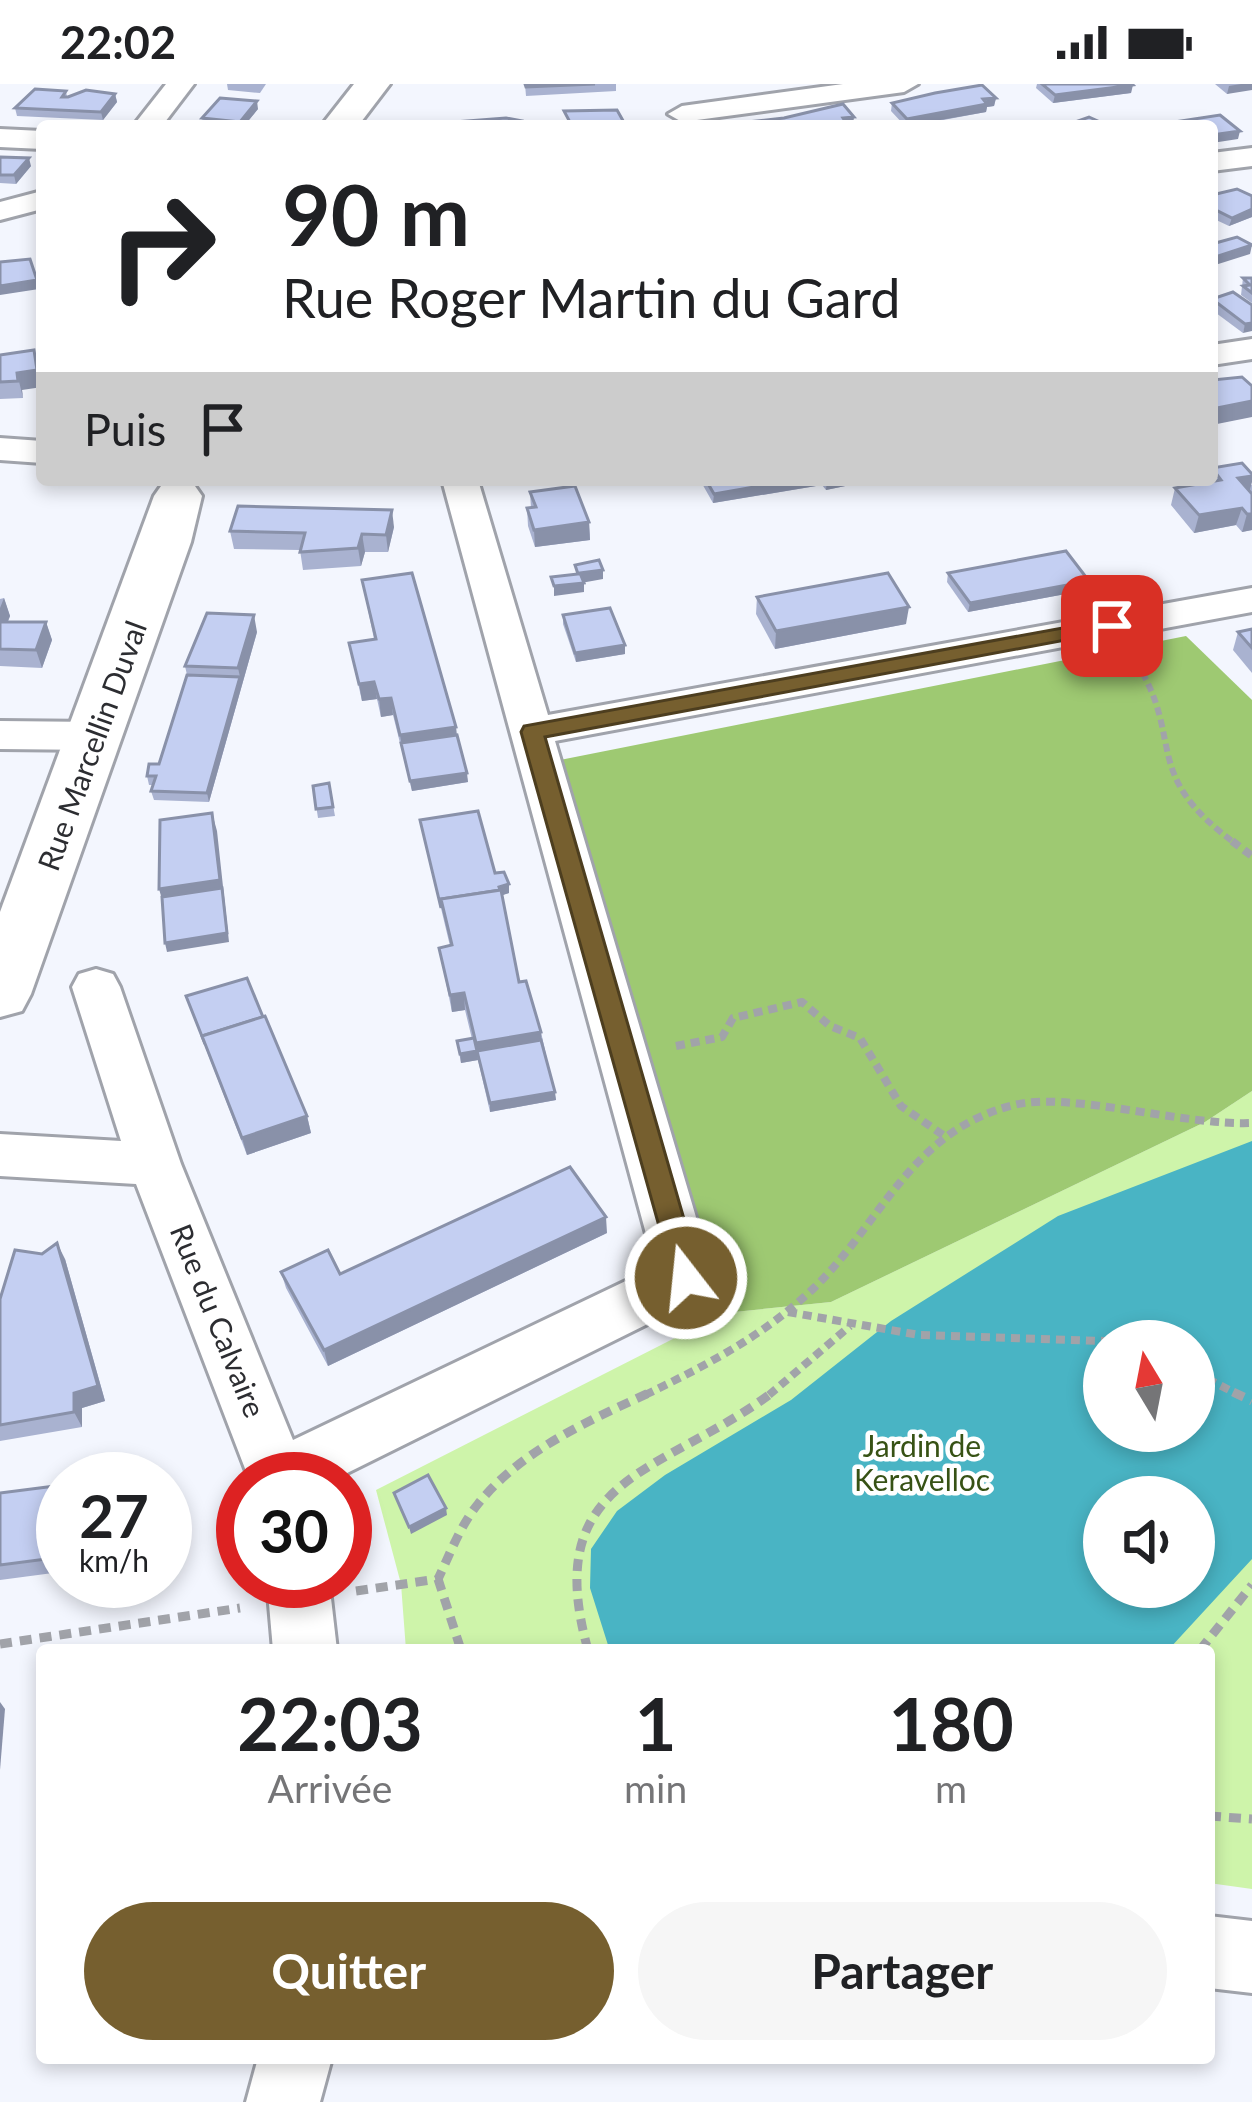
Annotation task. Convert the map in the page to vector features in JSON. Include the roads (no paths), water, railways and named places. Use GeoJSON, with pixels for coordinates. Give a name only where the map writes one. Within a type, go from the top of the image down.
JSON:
{"type":"FeatureCollection","features":[{"type":"Feature","properties":{"kind":"main road"},"geometry":{"type":"LineString","coordinates":[[344,120],[372,84]]}},
{"type":"Feature","properties":{"kind":"main road","name":"Rue Marcellin Duval"},"geometry":{"type":"LineString","coordinates":[[0,994],[97,736],[180,487]]}},
{"type":"Feature","properties":{"kind":"street"},"geometry":{"type":"LineString","coordinates":[[152,120],[180,84]]}},
{"type":"Feature","properties":{"kind":"street"},"geometry":{"type":"LineString","coordinates":[[663,84],[687,120],[902,84]]}},
{"type":"Feature","properties":{"kind":"street"},"geometry":{"type":"LineString","coordinates":[[0,138],[36,140]]}},
{"type":"Feature","properties":{"kind":"street"},"geometry":{"type":"LineString","coordinates":[[1218,161],[1252,157]]}},
{"type":"Feature","properties":{"kind":"street"},"geometry":{"type":"LineString","coordinates":[[0,211],[36,202]]}},
{"type":"Feature","properties":{"kind":"street"},"geometry":{"type":"LineString","coordinates":[[1218,354],[1252,349]]}},
{"type":"Feature","properties":{"kind":"street"},"geometry":{"type":"LineString","coordinates":[[0,449],[36,452]]}},
{"type":"Feature","properties":{"kind":"street"},"geometry":{"type":"LineString","coordinates":[[332,1452],[686,1278],[462,486]]}},
{"type":"Feature","properties":{"kind":"street"},"geometry":{"type":"LineString","coordinates":[[532,732],[1252,600]]}},
{"type":"Feature","properties":{"kind":"street"},"geometry":{"type":"LineString","coordinates":[[0,735],[97,736]]}},
{"type":"Feature","properties":{"kind":"street","name":"Rue du Calvaire"},"geometry":{"type":"LineString","coordinates":[[96,987],[155,1164],[269,1452]]}},
{"type":"Feature","properties":{"kind":"street"},"geometry":{"type":"LineString","coordinates":[[0,1155],[155,1164]]}},
{"type":"Feature","properties":{"kind":"street"},"geometry":{"type":"LineString","coordinates":[[1215,1953],[1252,1957]]}},
{"type":"Feature","properties":{"kind":"street"},"geometry":{"type":"LineString","coordinates":[[283,2102],[293,2064]]}},
{"type":"Feature","properties":{"kind":"water"},"geometry":{"type":"Polygon","coordinates":[[[1252,1141],[1252,1559],[1215,1599],[1215,1476],[1083,1476],[1083,1608],[1207,1608],[1174,1644],[608,1644],[590,1588],[591,1549],[617,1511],[665,1475],[791,1400],[891,1321],[1058,1216],[1252,1141]]]}},
{"type":"Feature","properties":{"kind":"park label","name":"Jardin de Keravelloc"},"geometry":{"type":"Point","coordinates":[922,1464]}}]}
